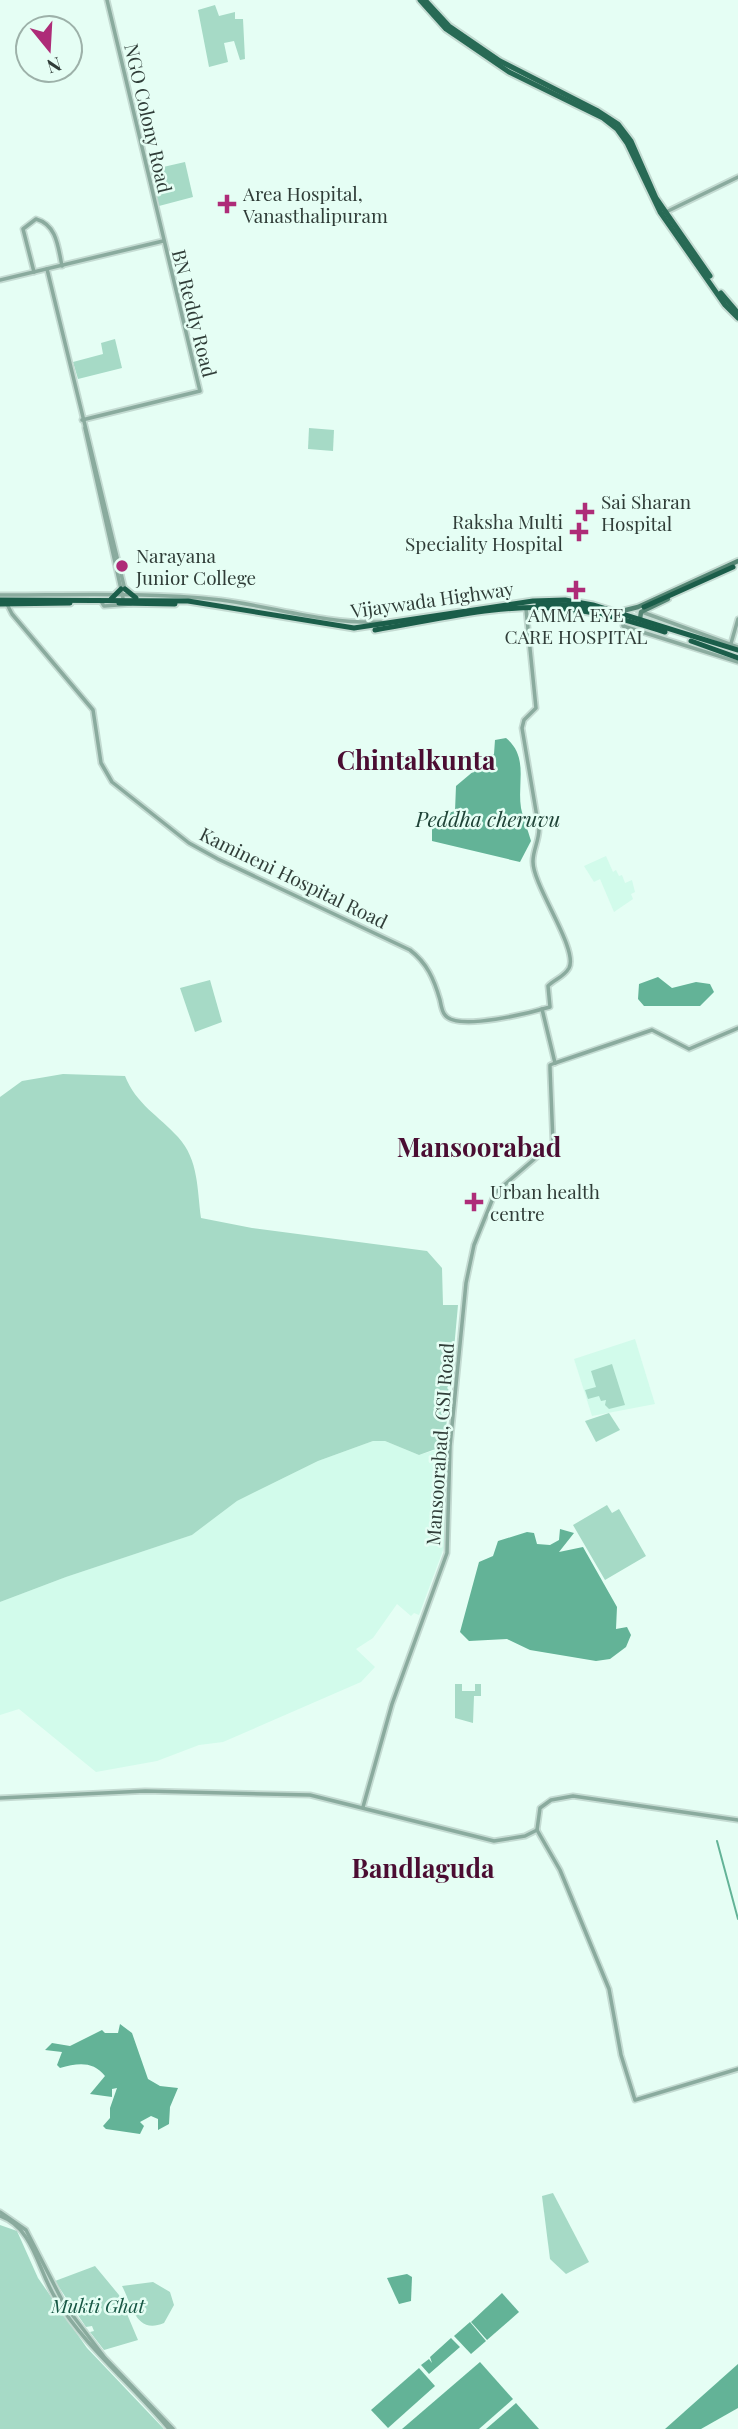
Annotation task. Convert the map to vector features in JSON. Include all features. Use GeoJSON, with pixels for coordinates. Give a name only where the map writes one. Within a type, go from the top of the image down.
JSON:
{"type":"FeatureCollection","features":[{"type":"Feature","properties":{"kind":"highway"},"geometry":{"type":"LineString","coordinates":[[642,608],[736,564]]}},
{"type":"Feature","properties":{"kind":"highway"},"geometry":{"type":"LineString","coordinates":[[123,589],[126,599]]}},
{"type":"Feature","properties":{"kind":"highway"},"geometry":{"type":"LineString","coordinates":[[123,589],[126,599]]}},
{"type":"Feature","properties":{"kind":"highway","name":"Vijaywada Highway"},"geometry":{"type":"LineString","coordinates":[[85,601],[102,603],[126,599],[205,606],[352,632],[565,600],[738,649]]}},
{"type":"Feature","properties":{"kind":"highway"},"geometry":{"type":"LineString","coordinates":[[222,600],[231,607]]}},
{"type":"Feature","properties":{"kind":"highway","name":"Vijaywada Highway"},"geometry":{"type":"LineString","coordinates":[[2,601],[188,601],[231,607],[255,614],[273,613],[344,628],[468,614],[564,608],[625,622],[738,659]]}},
{"type":"Feature","properties":{"kind":"highway"},"geometry":{"type":"LineString","coordinates":[[512,611],[521,606],[562,604],[615,613]]}},
{"type":"Feature","properties":{"kind":"main road"},"geometry":{"type":"LineString","coordinates":[[423,0],[446,29],[509,72],[595,114],[617,129],[627,143],[663,214],[725,305],[738,315]]}},
{"type":"Feature","properties":{"kind":"main road"},"geometry":{"type":"LineString","coordinates":[[615,613],[642,608],[640,620]]}},
{"type":"Feature","properties":{"kind":"street","name":"NGO Colony Road"},"geometry":{"type":"LineString","coordinates":[[107,0],[163,241]]}},
{"type":"Feature","properties":{"kind":"street"},"geometry":{"type":"LineString","coordinates":[[663,214],[738,177]]}},
{"type":"Feature","properties":{"kind":"street"},"geometry":{"type":"LineString","coordinates":[[34,272],[23,229],[36,219],[55,234],[62,266]]}},
{"type":"Feature","properties":{"kind":"street"},"geometry":{"type":"LineString","coordinates":[[0,280],[163,241]]}},
{"type":"Feature","properties":{"kind":"street","name":"BN Reddy Road"},"geometry":{"type":"LineString","coordinates":[[82,420],[200,391],[163,241]]}},
{"type":"Feature","properties":{"kind":"street"},"geometry":{"type":"LineString","coordinates":[[47,270],[123,589]]}},
{"type":"Feature","properties":{"kind":"street"},"geometry":{"type":"LineString","coordinates":[[2,601],[222,600],[273,613]]}},
{"type":"Feature","properties":{"kind":"street","name":"Kamineni Hospital Road"},"geometry":{"type":"LineString","coordinates":[[2,601],[93,710],[101,763],[112,782],[189,843],[410,950],[425,964],[444,1015],[453,1021],[470,1022],[542,1009]]}},
{"type":"Feature","properties":{"kind":"street"},"geometry":{"type":"LineString","coordinates":[[642,608],[730,646],[738,619]]}},
{"type":"Feature","properties":{"kind":"street"},"geometry":{"type":"LineString","coordinates":[[526,609],[536,708],[522,724],[539,829],[533,863],[555,923],[572,954],[570,966],[564,975],[548,986],[551,1006],[542,1009],[555,1063],[652,1030],[689,1049],[738,1028]]}},
{"type":"Feature","properties":{"kind":"street"},"geometry":{"type":"LineString","coordinates":[[625,622],[727,656]]}},
{"type":"Feature","properties":{"kind":"street","name":"Mansoorabad, GSI Road"},"geometry":{"type":"LineString","coordinates":[[363,1807],[396,1692],[447,1553],[451,1433],[466,1283],[474,1245],[495,1193],[552,1143],[550,1069],[555,1063]]}},
{"type":"Feature","properties":{"kind":"street"},"geometry":{"type":"LineString","coordinates":[[0,1798],[145,1791],[310,1794],[495,1841],[525,1836],[537,1830]]}},
{"type":"Feature","properties":{"kind":"street"},"geometry":{"type":"LineString","coordinates":[[738,1820],[573,1796],[551,1800],[540,1808],[537,1830],[560,1870],[609,1989],[621,2055],[635,2099],[738,2069]]}},
{"type":"Feature","properties":{"kind":"street"},"geometry":{"type":"LineString","coordinates":[[0,2214],[26,2230],[64,2304],[105,2358],[171,2429]]}},
{"type":"Feature","properties":{"kind":"shaded area"},"geometry":{"type":"Polygon","coordinates":[[[606,856],[613,872],[616,870],[619,876],[622,875],[625,883],[632,880],[635,892],[631,894],[633,899],[614,912],[600,879],[594,882],[584,866],[606,856]]]}},
{"type":"Feature","properties":{"kind":"shaded area"},"geometry":{"type":"Polygon","coordinates":[[[635,1339],[655,1404],[592,1416],[574,1359],[635,1339]]]}},
{"type":"Feature","properties":{"kind":"shaded area"},"geometry":{"type":"Polygon","coordinates":[[[373,1441],[385,1441],[419,1455],[446,1447],[446,1488],[439,1497],[446,1511],[445,1545],[419,1615],[414,1613],[411,1616],[397,1604],[373,1638],[356,1649],[375,1667],[361,1682],[223,1742],[199,1745],[157,1761],[96,1772],[19,1709],[0,1715],[0,1602],[192,1535],[237,1501],[318,1461],[373,1441]]]}},
{"type":"Feature","properties":{"kind":"green space"},"geometry":{"type":"Polygon","coordinates":[[[215,5],[219,16],[235,12],[235,19],[243,19],[245,59],[240,60],[234,41],[224,43],[228,62],[209,67],[198,10],[215,5]]]}},
{"type":"Feature","properties":{"kind":"green space"},"geometry":{"type":"Polygon","coordinates":[[[185,162],[193,197],[159,206],[150,170],[185,162]]]}},
{"type":"Feature","properties":{"kind":"green space"},"geometry":{"type":"Polygon","coordinates":[[[115,339],[122,368],[78,379],[73,362],[103,354],[101,343],[115,339]]]}},
{"type":"Feature","properties":{"kind":"green space"},"geometry":{"type":"Polygon","coordinates":[[[309,428],[334,430],[333,451],[308,449],[309,428]]]}},
{"type":"Feature","properties":{"kind":"green space"},"geometry":{"type":"Polygon","coordinates":[[[210,980],[222,1022],[195,1032],[180,988],[210,980]]]}},
{"type":"Feature","properties":{"kind":"green space"},"geometry":{"type":"Polygon","coordinates":[[[63,1074],[125,1076],[135,1094],[171,1129],[190,1155],[196,1176],[201,1218],[252,1228],[427,1251],[442,1268],[443,1305],[458,1305],[451,1382],[447,1388],[450,1391],[444,1446],[419,1455],[385,1441],[373,1441],[318,1461],[237,1501],[192,1535],[0,1602],[0,1097],[22,1081],[63,1074]]]}},
{"type":"Feature","properties":{"kind":"green space"},"geometry":{"type":"Polygon","coordinates":[[[612,1364],[625,1405],[609,1409],[605,1405],[606,1400],[601,1401],[599,1396],[588,1399],[585,1390],[596,1387],[591,1371],[612,1364]]]}},
{"type":"Feature","properties":{"kind":"green space"},"geometry":{"type":"Polygon","coordinates":[[[609,1413],[620,1430],[596,1442],[585,1421],[609,1413]]]}},
{"type":"Feature","properties":{"kind":"green space"},"geometry":{"type":"Polygon","coordinates":[[[607,1505],[612,1513],[619,1509],[646,1556],[605,1580],[573,1525],[607,1505]]]}},
{"type":"Feature","properties":{"kind":"green space"},"geometry":{"type":"Polygon","coordinates":[[[455,1684],[462,1684],[462,1691],[475,1691],[475,1684],[481,1684],[481,1696],[474,1696],[473,1723],[455,1718],[455,1684]]]}},
{"type":"Feature","properties":{"kind":"green space"},"geometry":{"type":"Polygon","coordinates":[[[553,2193],[589,2262],[566,2274],[550,2259],[542,2196],[553,2193]]]}},
{"type":"Feature","properties":{"kind":"green space"},"geometry":{"type":"Polygon","coordinates":[[[0,2225],[17,2231],[38,2278],[87,2348],[164,2429],[0,2429],[0,2225]]]}},
{"type":"Feature","properties":{"kind":"green space","name":"Mukti Ghat"},"geometry":{"type":"Polygon","coordinates":[[[95,2266],[119,2295],[138,2340],[104,2350],[90,2332],[94,2331],[92,2326],[86,2327],[73,2308],[76,2306],[74,2302],[70,2304],[55,2281],[95,2266]]]}},
{"type":"Feature","properties":{"kind":"green space"},"geometry":{"type":"Polygon","coordinates":[[[153,2282],[170,2292],[174,2305],[164,2323],[155,2326],[141,2322],[136,2316],[122,2286],[153,2282]]]}},
{"type":"Feature","properties":{"kind":"water","name":"Peddha cheruvu"},"geometry":{"type":"Polygon","coordinates":[[[506,738],[513,745],[520,762],[521,808],[531,841],[520,862],[432,841],[432,818],[455,811],[456,786],[494,754],[495,740],[506,738]]]}},
{"type":"Feature","properties":{"kind":"water"},"geometry":{"type":"Polygon","coordinates":[[[658,977],[672,988],[696,982],[710,984],[714,992],[700,1006],[644,1006],[638,999],[639,984],[658,977]]]}},
{"type":"Feature","properties":{"kind":"water"},"geometry":{"type":"Polygon","coordinates":[[[560,1529],[574,1533],[559,1552],[583,1547],[617,1607],[616,1629],[627,1627],[631,1635],[626,1647],[610,1659],[596,1661],[530,1650],[507,1639],[469,1641],[460,1632],[479,1562],[493,1556],[498,1541],[527,1532],[534,1533],[537,1544],[550,1545],[559,1540],[560,1529]]]}},
{"type":"Feature","properties":{"kind":"water"},"geometry":{"type":"Polygon","coordinates":[[[120,2024],[132,2033],[148,2079],[160,2086],[178,2088],[170,2107],[169,2124],[158,2130],[158,2119],[151,2116],[140,2122],[144,2126],[140,2134],[106,2129],[103,2126],[110,2118],[110,2108],[117,2088],[112,2089],[112,2097],[90,2094],[105,2076],[100,2071],[85,2064],[60,2068],[57,2065],[62,2052],[45,2050],[52,2043],[70,2046],[102,2030],[105,2033],[118,2033],[120,2024]]]}},
{"type":"Feature","properties":{"kind":"water"},"geometry":{"type":"Polygon","coordinates":[[[407,2274],[412,2277],[411,2301],[399,2304],[387,2278],[407,2274]]]}},
{"type":"Feature","properties":{"kind":"water"},"geometry":{"type":"Polygon","coordinates":[[[502,2293],[519,2312],[487,2340],[471,2322],[502,2293]]]}},
{"type":"Feature","properties":{"kind":"water"},"geometry":{"type":"Polygon","coordinates":[[[470,2322],[486,2341],[471,2354],[454,2336],[470,2322]]]}},
{"type":"Feature","properties":{"kind":"water"},"geometry":{"type":"Polygon","coordinates":[[[451,2338],[460,2347],[429,2374],[421,2365],[429,2359],[432,2363],[430,2357],[451,2338]]]}},
{"type":"Feature","properties":{"kind":"water"},"geometry":{"type":"Polygon","coordinates":[[[480,2362],[513,2399],[479,2429],[402,2429],[480,2362]]]}},
{"type":"Feature","properties":{"kind":"water"},"geometry":{"type":"Polygon","coordinates":[[[738,2364],[738,2408],[701,2429],[665,2429],[738,2364]]]}},
{"type":"Feature","properties":{"kind":"water"},"geometry":{"type":"Polygon","coordinates":[[[419,2368],[435,2386],[388,2428],[371,2410],[419,2368]]]}},
{"type":"Feature","properties":{"kind":"water"},"geometry":{"type":"Polygon","coordinates":[[[516,2403],[539,2429],[486,2429],[516,2403]]]}},
{"type":"Feature","properties":{"kind":"waterway"},"geometry":{"type":"LineString","coordinates":[[717,1841],[738,1919]]}},
{"type":"Feature","properties":{"kind":"tunnel"},"geometry":{"type":"LineString","coordinates":[[613,614],[627,615],[644,607]]}},
{"type":"Feature","properties":{"kind":"place","name":"Area Hospital, Vanasthalipuram"},"geometry":{"type":"Point","coordinates":[227,204]}},
{"type":"Feature","properties":{"kind":"place","name":"Sai Sharan Hospital"},"geometry":{"type":"Point","coordinates":[585,512]}},
{"type":"Feature","properties":{"kind":"place","name":"Raksha Multi Speciality Hospital"},"geometry":{"type":"Point","coordinates":[579,532]}},
{"type":"Feature","properties":{"kind":"place","name":"Narayana Junior College"},"geometry":{"type":"Point","coordinates":[122,566]}},
{"type":"Feature","properties":{"kind":"place","name":"AMMA EYE CARE HOSPITAL"},"geometry":{"type":"Point","coordinates":[576,590]}},
{"type":"Feature","properties":{"kind":"place","name":"Urban health centre"},"geometry":{"type":"Point","coordinates":[474,1202]}},
{"type":"Feature","properties":{"kind":"district","name":"Chintalkunta"},"geometry":{"type":"Point","coordinates":[416,759]}},
{"type":"Feature","properties":{"kind":"district","name":"Mansoorabad"},"geometry":{"type":"Point","coordinates":[479,1146]}},
{"type":"Feature","properties":{"kind":"district","name":"Bandlaguda"},"geometry":{"type":"Point","coordinates":[423,1867]}}]}
